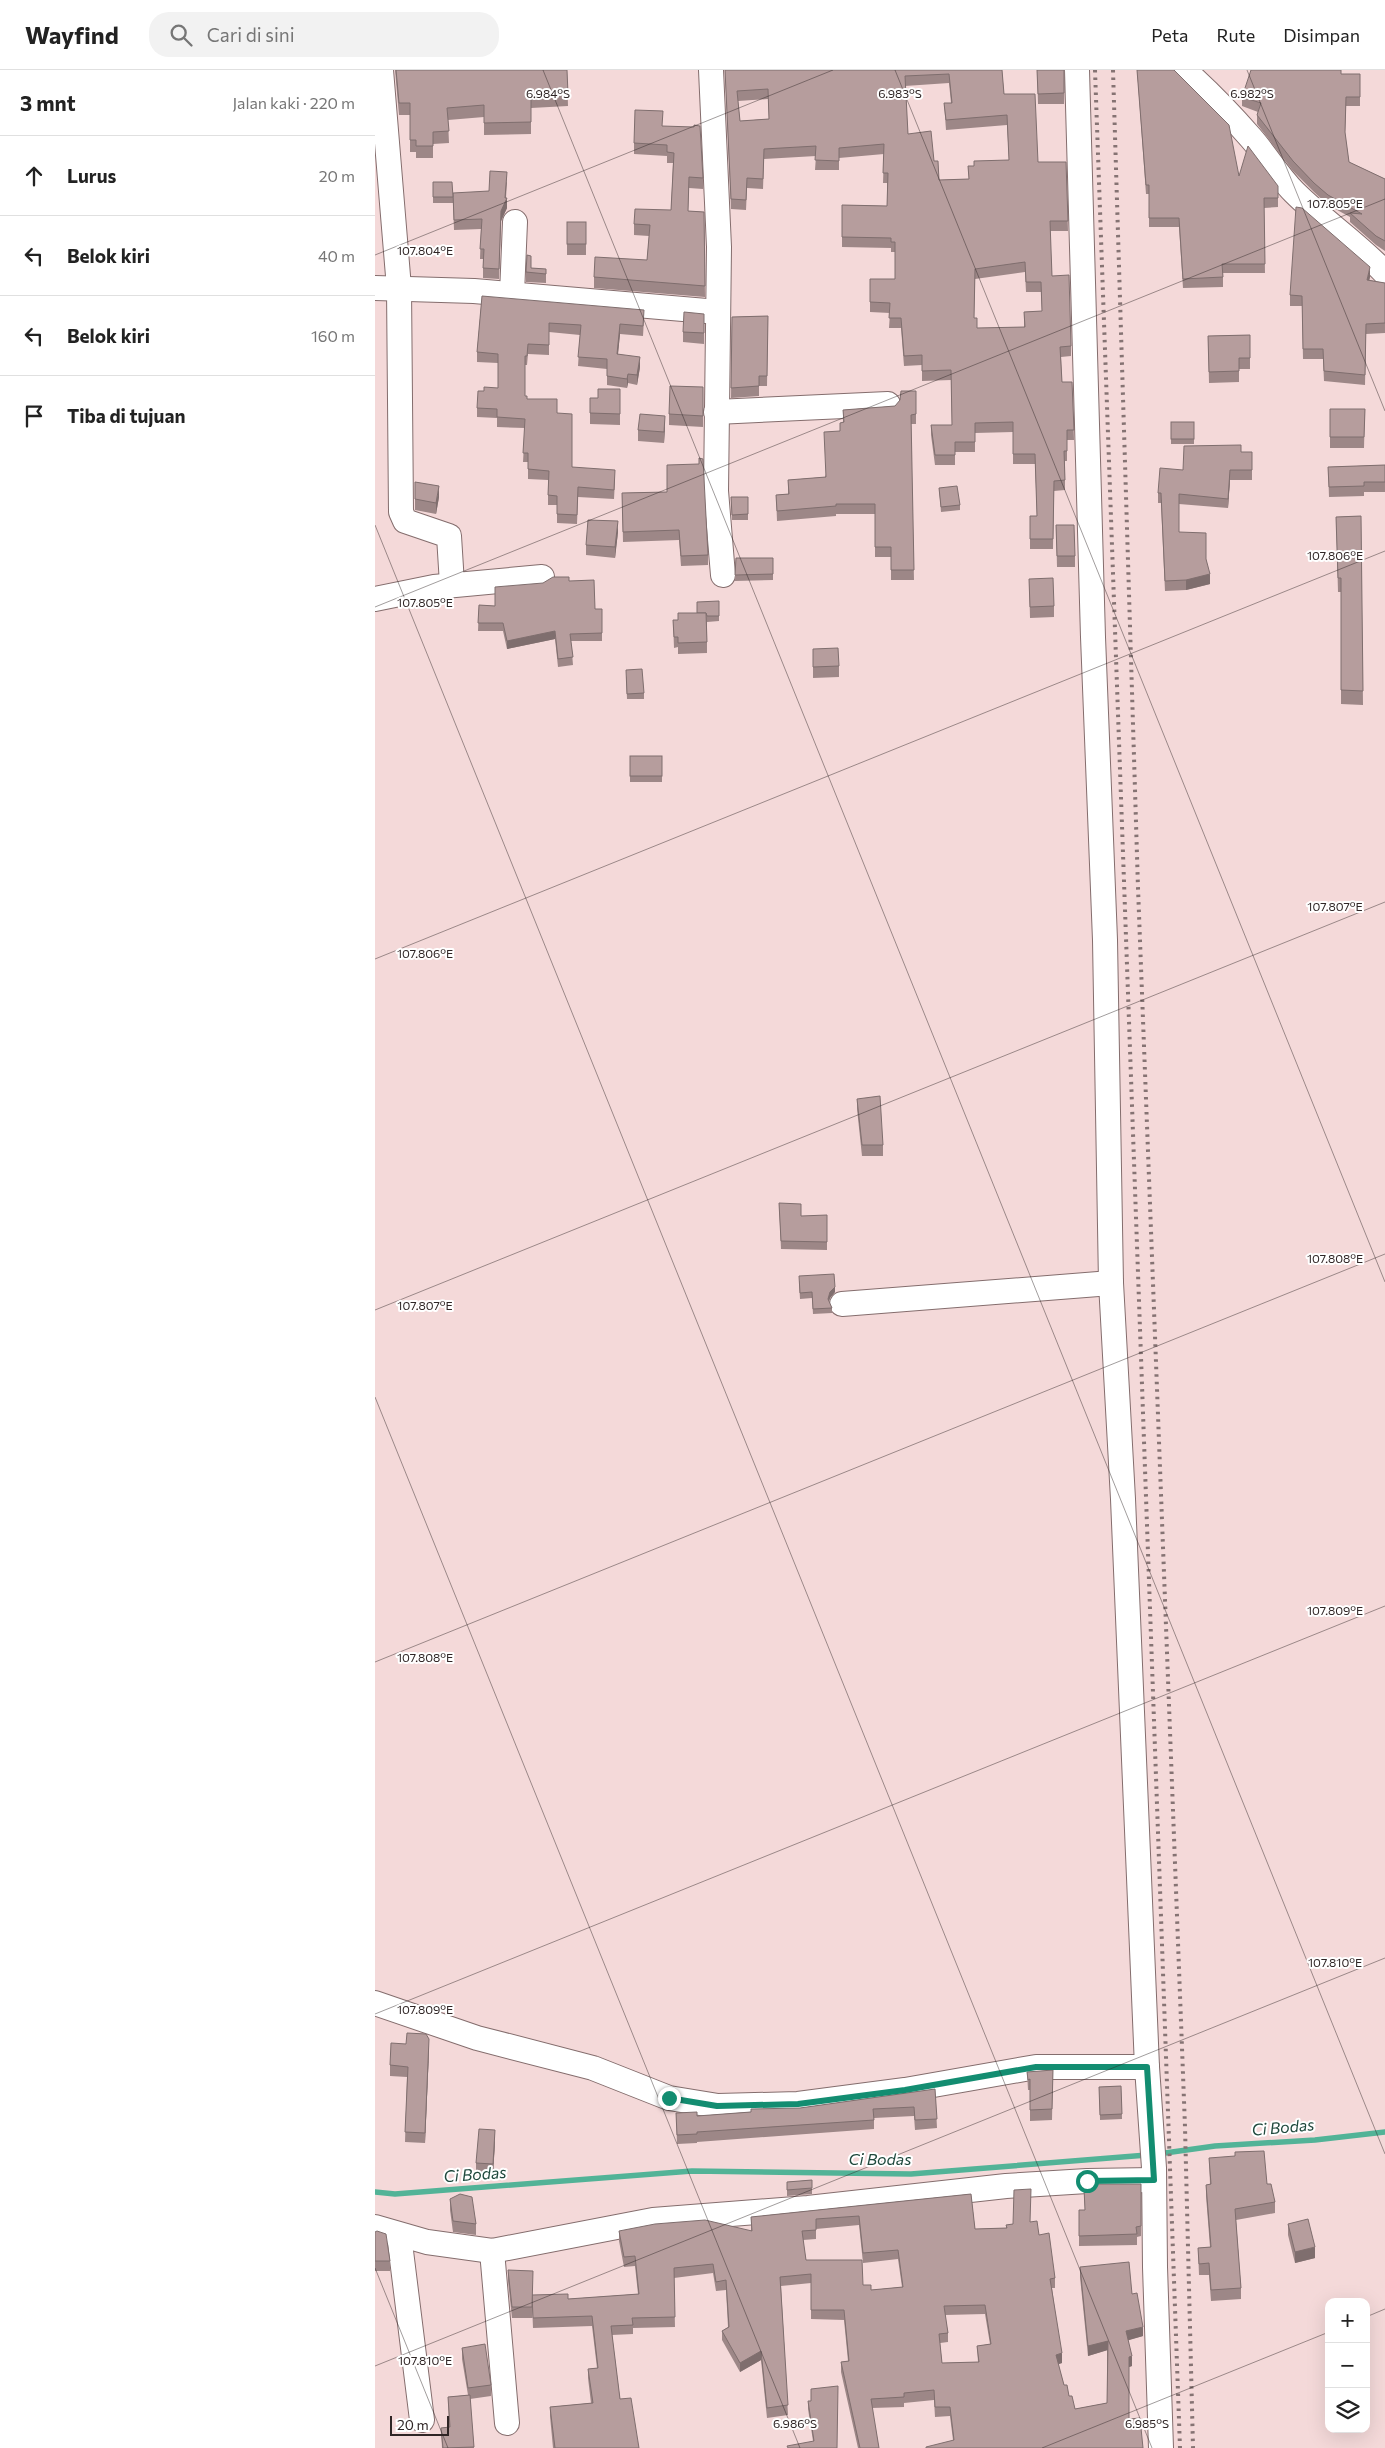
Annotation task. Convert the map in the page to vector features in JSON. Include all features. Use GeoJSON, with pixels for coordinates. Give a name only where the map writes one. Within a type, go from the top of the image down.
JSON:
{"type":"FeatureCollection","features":[{"type":"Feature","properties":{"kind":"street"},"geometry":{"type":"LineString","coordinates":[[381,70],[383,199],[399,288],[401,512],[405,521],[449,536],[452,584]]}},
{"type":"Feature","properties":{"kind":"street"},"geometry":{"type":"LineString","coordinates":[[711,70],[719,247],[716,491],[723,575]]}},
{"type":"Feature","properties":{"kind":"street"},"geometry":{"type":"LineString","coordinates":[[1077,70],[1092,588],[1105,940],[1111,1283],[1123,1499],[1147,2067],[1154,2174],[1161,2448]]}},
{"type":"Feature","properties":{"kind":"street"},"geometry":{"type":"LineString","coordinates":[[1184,70],[1209,92],[1252,138],[1292,191],[1323,219],[1367,254],[1385,273]]}},
{"type":"Feature","properties":{"kind":"street"},"geometry":{"type":"LineString","coordinates":[[512,294],[515,222]]}},
{"type":"Feature","properties":{"kind":"street"},"geometry":{"type":"LineString","coordinates":[[375,288],[512,294],[718,312]]}},
{"type":"Feature","properties":{"kind":"street"},"geometry":{"type":"LineString","coordinates":[[716,412],[888,404]]}},
{"type":"Feature","properties":{"kind":"street"},"geometry":{"type":"LineString","coordinates":[[375,599],[452,584],[542,578]]}},
{"type":"Feature","properties":{"kind":"street"},"geometry":{"type":"LineString","coordinates":[[842,1304],[1111,1283]]}},
{"type":"Feature","properties":{"kind":"street"},"geometry":{"type":"LineString","coordinates":[[375,2003],[477,2038],[593,2068],[669,2098],[717,2106],[798,2104],[905,2090],[1036,2067],[1147,2067]]}},
{"type":"Feature","properties":{"kind":"street"},"geometry":{"type":"LineString","coordinates":[[375,2227],[399,2235],[493,2251],[653,2220],[809,2208],[1006,2186],[1087,2181],[1154,2174]]}},
{"type":"Feature","properties":{"kind":"street"},"geometry":{"type":"LineString","coordinates":[[399,2235],[422,2420]]}},
{"type":"Feature","properties":{"kind":"street"},"geometry":{"type":"LineString","coordinates":[[493,2251],[507,2423]]}},
{"type":"Feature","properties":{"kind":"building"},"geometry":{"type":"Polygon","coordinates":[[[396,70],[567,70],[568,94],[531,96],[531,122],[484,123],[484,105],[447,108],[449,131],[433,132],[433,146],[416,146],[416,140],[410,140],[410,103],[399,103],[396,70]]]}},
{"type":"Feature","properties":{"kind":"building"},"geometry":{"type":"Polygon","coordinates":[[[725,70],[1002,70],[1004,94],[1035,94],[1038,162],[1066,162],[1068,221],[1050,221],[1052,276],[1069,275],[1071,346],[1060,347],[1062,382],[1072,382],[1074,430],[1067,430],[1067,451],[1064,451],[1065,480],[1054,481],[1053,539],[1030,539],[1030,516],[1037,516],[1035,454],[1013,454],[1013,422],[975,423],[975,442],[955,442],[955,455],[935,455],[931,425],[952,425],[951,370],[922,371],[922,355],[904,356],[901,318],[889,318],[890,303],[870,302],[870,279],[895,279],[895,242],[891,242],[891,238],[842,237],[842,205],[887,206],[888,173],[883,173],[884,144],[839,148],[839,161],[815,160],[816,146],[764,149],[763,179],[747,178],[746,200],[731,199],[725,70]],[[949,74],[905,76],[908,134],[931,131],[934,161],[938,161],[939,180],[969,179],[968,166],[974,166],[974,161],[1009,160],[1007,115],[946,120],[944,103],[952,103],[949,74]],[[768,89],[737,91],[740,121],[769,119],[768,89]],[[1025,262],[975,269],[974,318],[977,318],[977,328],[1025,327],[1024,312],[1042,311],[1041,282],[1026,282],[1025,262]]]}},
{"type":"Feature","properties":{"kind":"building"},"geometry":{"type":"Polygon","coordinates":[[[1037,70],[1064,70],[1064,93],[1038,94],[1037,70]]]}},
{"type":"Feature","properties":{"kind":"building"},"geometry":{"type":"Polygon","coordinates":[[[1137,70],[1174,70],[1229,125],[1239,176],[1248,146],[1278,186],[1278,198],[1264,198],[1265,264],[1222,264],[1223,277],[1183,279],[1179,218],[1149,218],[1149,185],[1146,185],[1137,70]]]}},
{"type":"Feature","properties":{"kind":"building"},"geometry":{"type":"Polygon","coordinates":[[[1251,70],[1341,70],[1341,74],[1360,74],[1360,97],[1346,97],[1345,132],[1349,162],[1385,179],[1385,241],[1376,236],[1350,213],[1362,214],[1328,195],[1314,183],[1293,161],[1257,115],[1261,103],[1242,97],[1251,70]]]}},
{"type":"Feature","properties":{"kind":"building"},"geometry":{"type":"Polygon","coordinates":[[[635,110],[663,111],[662,126],[700,126],[703,178],[689,177],[688,211],[704,212],[705,286],[594,277],[595,257],[647,260],[650,225],[634,224],[635,209],[671,210],[674,153],[667,152],[667,145],[634,143],[635,110]]]}},
{"type":"Feature","properties":{"kind":"building"},"geometry":{"type":"Polygon","coordinates":[[[490,171],[507,172],[505,198],[507,198],[501,211],[499,269],[483,268],[484,249],[480,249],[482,219],[454,220],[453,193],[489,191],[490,171]]]}},
{"type":"Feature","properties":{"kind":"building"},"geometry":{"type":"Polygon","coordinates":[[[433,182],[452,182],[453,197],[433,197],[433,182]]]}},
{"type":"Feature","properties":{"kind":"building"},"geometry":{"type":"Polygon","coordinates":[[[1296,207],[1302,208],[1370,267],[1367,280],[1385,283],[1385,323],[1366,324],[1365,375],[1324,371],[1323,349],[1303,349],[1302,296],[1290,295],[1296,207]]]}},
{"type":"Feature","properties":{"kind":"building"},"geometry":{"type":"Polygon","coordinates":[[[567,222],[586,222],[586,244],[567,244],[567,222]]]}},
{"type":"Feature","properties":{"kind":"building"},"geometry":{"type":"Polygon","coordinates":[[[527,255],[531,256],[531,268],[546,269],[546,274],[526,272],[527,255]]]}},
{"type":"Feature","properties":{"kind":"building"},"geometry":{"type":"Polygon","coordinates":[[[482,296],[644,310],[643,326],[620,324],[617,354],[640,357],[637,375],[628,374],[627,379],[607,376],[607,359],[578,357],[581,325],[549,323],[549,345],[528,344],[527,356],[525,356],[525,396],[527,396],[527,399],[557,399],[557,413],[572,414],[572,467],[615,470],[614,490],[578,487],[577,515],[557,514],[557,496],[548,495],[549,471],[528,469],[528,453],[523,453],[525,419],[497,417],[497,409],[477,408],[478,391],[484,391],[484,387],[498,388],[498,354],[477,352],[482,296]]]}},
{"type":"Feature","properties":{"kind":"building"},"geometry":{"type":"Polygon","coordinates":[[[684,312],[704,314],[704,333],[683,332],[684,312]]]}},
{"type":"Feature","properties":{"kind":"building"},"geometry":{"type":"Polygon","coordinates":[[[768,316],[767,376],[759,376],[759,386],[731,388],[732,317],[768,316]]]}},
{"type":"Feature","properties":{"kind":"building"},"geometry":{"type":"Polygon","coordinates":[[[1250,335],[1250,358],[1239,358],[1239,371],[1209,372],[1208,336],[1250,335]]]}},
{"type":"Feature","properties":{"kind":"building"},"geometry":{"type":"Polygon","coordinates":[[[670,386],[703,387],[703,416],[669,414],[670,386]]]}},
{"type":"Feature","properties":{"kind":"building"},"geometry":{"type":"Polygon","coordinates":[[[598,389],[620,389],[620,414],[590,413],[590,398],[598,398],[598,389]]]}},
{"type":"Feature","properties":{"kind":"building"},"geometry":{"type":"Polygon","coordinates":[[[901,391],[916,391],[916,414],[911,415],[914,570],[891,570],[891,547],[875,547],[875,504],[836,504],[836,506],[777,511],[776,495],[789,494],[788,480],[826,477],[824,432],[840,431],[840,423],[844,422],[843,410],[895,406],[900,400],[901,391]]]}},
{"type":"Feature","properties":{"kind":"building"},"geometry":{"type":"Polygon","coordinates":[[[1330,409],[1365,409],[1364,437],[1330,437],[1330,409]]]}},
{"type":"Feature","properties":{"kind":"building"},"geometry":{"type":"Polygon","coordinates":[[[640,414],[665,416],[664,432],[638,430],[640,414]]]}},
{"type":"Feature","properties":{"kind":"building"},"geometry":{"type":"Polygon","coordinates":[[[1171,422],[1194,422],[1194,439],[1171,439],[1171,422]]]}},
{"type":"Feature","properties":{"kind":"building"},"geometry":{"type":"Polygon","coordinates":[[[1241,445],[1241,452],[1252,452],[1252,470],[1230,470],[1228,499],[1179,494],[1179,532],[1206,533],[1206,559],[1210,574],[1186,580],[1165,581],[1161,493],[1158,493],[1160,468],[1183,470],[1184,446],[1241,445]]]}},
{"type":"Feature","properties":{"kind":"building"},"geometry":{"type":"Polygon","coordinates":[[[699,458],[703,459],[708,555],[681,556],[679,530],[623,532],[622,493],[667,492],[667,465],[699,464],[699,458]]]}},
{"type":"Feature","properties":{"kind":"building"},"geometry":{"type":"Polygon","coordinates":[[[1385,465],[1385,482],[1364,482],[1364,486],[1329,487],[1328,467],[1385,465]]]}},
{"type":"Feature","properties":{"kind":"building"},"geometry":{"type":"Polygon","coordinates":[[[415,482],[439,486],[436,503],[415,499],[415,482]]]}},
{"type":"Feature","properties":{"kind":"building"},"geometry":{"type":"Polygon","coordinates":[[[957,486],[960,505],[941,507],[939,488],[957,486]]]}},
{"type":"Feature","properties":{"kind":"building"},"geometry":{"type":"Polygon","coordinates":[[[731,497],[748,497],[748,514],[732,515],[731,497]]]}},
{"type":"Feature","properties":{"kind":"building"},"geometry":{"type":"Polygon","coordinates":[[[1361,516],[1363,691],[1341,690],[1341,578],[1338,578],[1336,517],[1361,516]]]}},
{"type":"Feature","properties":{"kind":"building"},"geometry":{"type":"Polygon","coordinates":[[[588,520],[618,521],[615,547],[586,545],[588,520]]]}},
{"type":"Feature","properties":{"kind":"building"},"geometry":{"type":"Polygon","coordinates":[[[1056,525],[1074,525],[1075,556],[1057,556],[1056,525]]]}},
{"type":"Feature","properties":{"kind":"building"},"geometry":{"type":"Polygon","coordinates":[[[736,558],[773,558],[773,574],[735,575],[736,558]]]}},
{"type":"Feature","properties":{"kind":"building"},"geometry":{"type":"Polygon","coordinates":[[[553,577],[569,577],[569,581],[594,580],[595,609],[602,609],[602,633],[570,634],[573,657],[558,659],[555,631],[507,641],[503,623],[478,623],[479,605],[495,606],[495,587],[543,583],[553,577]]]}},
{"type":"Feature","properties":{"kind":"building"},"geometry":{"type":"Polygon","coordinates":[[[1053,578],[1054,606],[1030,607],[1029,579],[1053,578]]]}},
{"type":"Feature","properties":{"kind":"building"},"geometry":{"type":"Polygon","coordinates":[[[719,601],[719,616],[707,616],[706,613],[697,613],[697,602],[719,601]]]}},
{"type":"Feature","properties":{"kind":"building"},"geometry":{"type":"Polygon","coordinates":[[[678,613],[706,613],[707,642],[678,643],[678,637],[674,637],[673,620],[678,620],[678,613]]]}},
{"type":"Feature","properties":{"kind":"building"},"geometry":{"type":"Polygon","coordinates":[[[838,648],[839,666],[813,667],[813,649],[838,648]]]}},
{"type":"Feature","properties":{"kind":"building"},"geometry":{"type":"Polygon","coordinates":[[[642,669],[644,693],[627,694],[626,670],[642,669]]]}},
{"type":"Feature","properties":{"kind":"building"},"geometry":{"type":"Polygon","coordinates":[[[630,756],[662,756],[662,776],[630,776],[630,756]]]}},
{"type":"Feature","properties":{"kind":"building"},"geometry":{"type":"Polygon","coordinates":[[[880,1096],[883,1145],[862,1145],[857,1099],[880,1096]]]}},
{"type":"Feature","properties":{"kind":"building"},"geometry":{"type":"Polygon","coordinates":[[[779,1203],[801,1204],[801,1216],[827,1215],[827,1242],[781,1241],[779,1203]]]}},
{"type":"Feature","properties":{"kind":"building"},"geometry":{"type":"Polygon","coordinates":[[[834,1274],[835,1287],[830,1292],[828,1299],[832,1308],[813,1309],[812,1292],[800,1293],[799,1276],[834,1274]]]}},
{"type":"Feature","properties":{"kind":"building"},"geometry":{"type":"Polygon","coordinates":[[[407,2033],[426,2034],[429,2039],[425,2133],[405,2132],[408,2067],[390,2065],[391,2043],[406,2044],[407,2033]]]}},
{"type":"Feature","properties":{"kind":"building"},"geometry":{"type":"Polygon","coordinates":[[[1053,2070],[1052,2109],[1030,2110],[1030,2079],[1028,2080],[1027,2072],[1053,2070]]]}},
{"type":"Feature","properties":{"kind":"building"},"geometry":{"type":"Polygon","coordinates":[[[1121,2086],[1122,2114],[1100,2115],[1099,2087],[1121,2086]]]}},
{"type":"Feature","properties":{"kind":"building"},"geometry":{"type":"Polygon","coordinates":[[[935,2089],[937,2119],[915,2120],[914,2107],[873,2109],[874,2120],[677,2135],[676,2113],[697,2112],[697,2116],[751,2112],[751,2109],[800,2108],[935,2089]]]}},
{"type":"Feature","properties":{"kind":"building"},"geometry":{"type":"Polygon","coordinates":[[[479,2129],[495,2130],[493,2164],[476,2163],[479,2129]]]}},
{"type":"Feature","properties":{"kind":"building"},"geometry":{"type":"Polygon","coordinates":[[[1264,2151],[1267,2184],[1271,2184],[1275,2202],[1235,2209],[1241,2288],[1211,2290],[1209,2263],[1199,2264],[1198,2248],[1211,2247],[1206,2185],[1211,2184],[1209,2158],[1235,2156],[1235,2152],[1264,2151]]]}},
{"type":"Feature","properties":{"kind":"building"},"geometry":{"type":"Polygon","coordinates":[[[812,2180],[812,2188],[787,2190],[787,2182],[812,2180]]]}},
{"type":"Feature","properties":{"kind":"building"},"geometry":{"type":"Polygon","coordinates":[[[1093,2184],[1141,2184],[1141,2226],[1136,2227],[1137,2234],[1079,2236],[1079,2210],[1085,2210],[1084,2188],[1093,2187],[1093,2184]]]}},
{"type":"Feature","properties":{"kind":"building"},"geometry":{"type":"Polygon","coordinates":[[[1031,2189],[1030,2222],[1037,2221],[1039,2235],[1049,2233],[1055,2278],[1050,2279],[1062,2353],[1056,2355],[1064,2385],[1067,2385],[1069,2396],[1072,2396],[1075,2409],[1107,2403],[1108,2341],[1088,2346],[1080,2267],[1129,2262],[1132,2294],[1137,2293],[1143,2327],[1126,2331],[1132,2356],[1129,2357],[1129,2419],[1140,2418],[1143,2448],[926,2448],[954,2440],[950,2407],[935,2407],[934,2390],[904,2393],[904,2397],[871,2399],[879,2448],[860,2448],[841,2362],[849,2361],[844,2310],[811,2310],[811,2274],[780,2277],[788,2405],[767,2408],[761,2351],[740,2363],[722,2331],[729,2327],[726,2280],[716,2282],[713,2264],[674,2268],[675,2317],[632,2318],[633,2325],[611,2326],[620,2399],[631,2398],[639,2448],[555,2448],[550,2407],[593,2403],[588,2369],[598,2368],[592,2316],[533,2318],[532,2295],[568,2294],[568,2299],[639,2294],[635,2256],[624,2257],[619,2231],[655,2224],[705,2220],[752,2231],[751,2217],[971,2194],[975,2229],[1007,2228],[1006,2225],[1013,2224],[1014,2190],[1031,2189]],[[859,2216],[816,2219],[816,2230],[802,2231],[806,2260],[862,2260],[863,2285],[871,2285],[871,2290],[903,2287],[898,2250],[863,2253],[859,2216]],[[985,2305],[944,2306],[948,2333],[939,2334],[942,2363],[979,2362],[977,2346],[991,2344],[985,2305]]]}},
{"type":"Feature","properties":{"kind":"building"},"geometry":{"type":"Polygon","coordinates":[[[460,2194],[472,2197],[476,2224],[453,2221],[450,2199],[460,2194]]]}},
{"type":"Feature","properties":{"kind":"building"},"geometry":{"type":"Polygon","coordinates":[[[1308,2219],[1315,2247],[1295,2252],[1288,2224],[1308,2219]]]}},
{"type":"Feature","properties":{"kind":"building"},"geometry":{"type":"Polygon","coordinates":[[[375,2232],[386,2234],[390,2261],[375,2261],[375,2232]]]}},
{"type":"Feature","properties":{"kind":"building"},"geometry":{"type":"Polygon","coordinates":[[[508,2270],[533,2271],[532,2307],[512,2307],[508,2270]]]}},
{"type":"Feature","properties":{"kind":"building"},"geometry":{"type":"Polygon","coordinates":[[[485,2344],[491,2385],[468,2388],[462,2348],[485,2344]]]}},
{"type":"Feature","properties":{"kind":"building"},"geometry":{"type":"Polygon","coordinates":[[[838,2386],[837,2448],[788,2448],[787,2446],[814,2441],[808,2401],[811,2401],[811,2389],[838,2386]]]}},
{"type":"Feature","properties":{"kind":"building"},"geometry":{"type":"Polygon","coordinates":[[[470,2395],[474,2447],[443,2448],[441,2428],[450,2427],[448,2397],[470,2395]]]}},
{"type":"Feature","properties":{"kind":"waterway","name":"Ci Bodas"},"geometry":{"type":"LineString","coordinates":[[1158,2154],[1215,2146],[1315,2140],[1385,2132]]}},
{"type":"Feature","properties":{"kind":"waterway","name":"Ci Bodas"},"geometry":{"type":"LineString","coordinates":[[375,2192],[395,2194],[692,2171],[911,2174],[1147,2155]]}},
{"type":"Feature","properties":{"kind":"railway"},"geometry":{"type":"LineString","coordinates":[[1095,70],[1180,2448]]}},
{"type":"Feature","properties":{"kind":"railway"},"geometry":{"type":"LineString","coordinates":[[1113,70],[1138,888],[1185,2127],[1193,2448]]}},
{"type":"Feature","properties":{"kind":"route"},"geometry":{"type":"LineString","coordinates":[[669,2098],[717,2106],[798,2104],[905,2090],[1036,2067],[1147,2067],[1154,2180],[1087,2181]]}}]}
